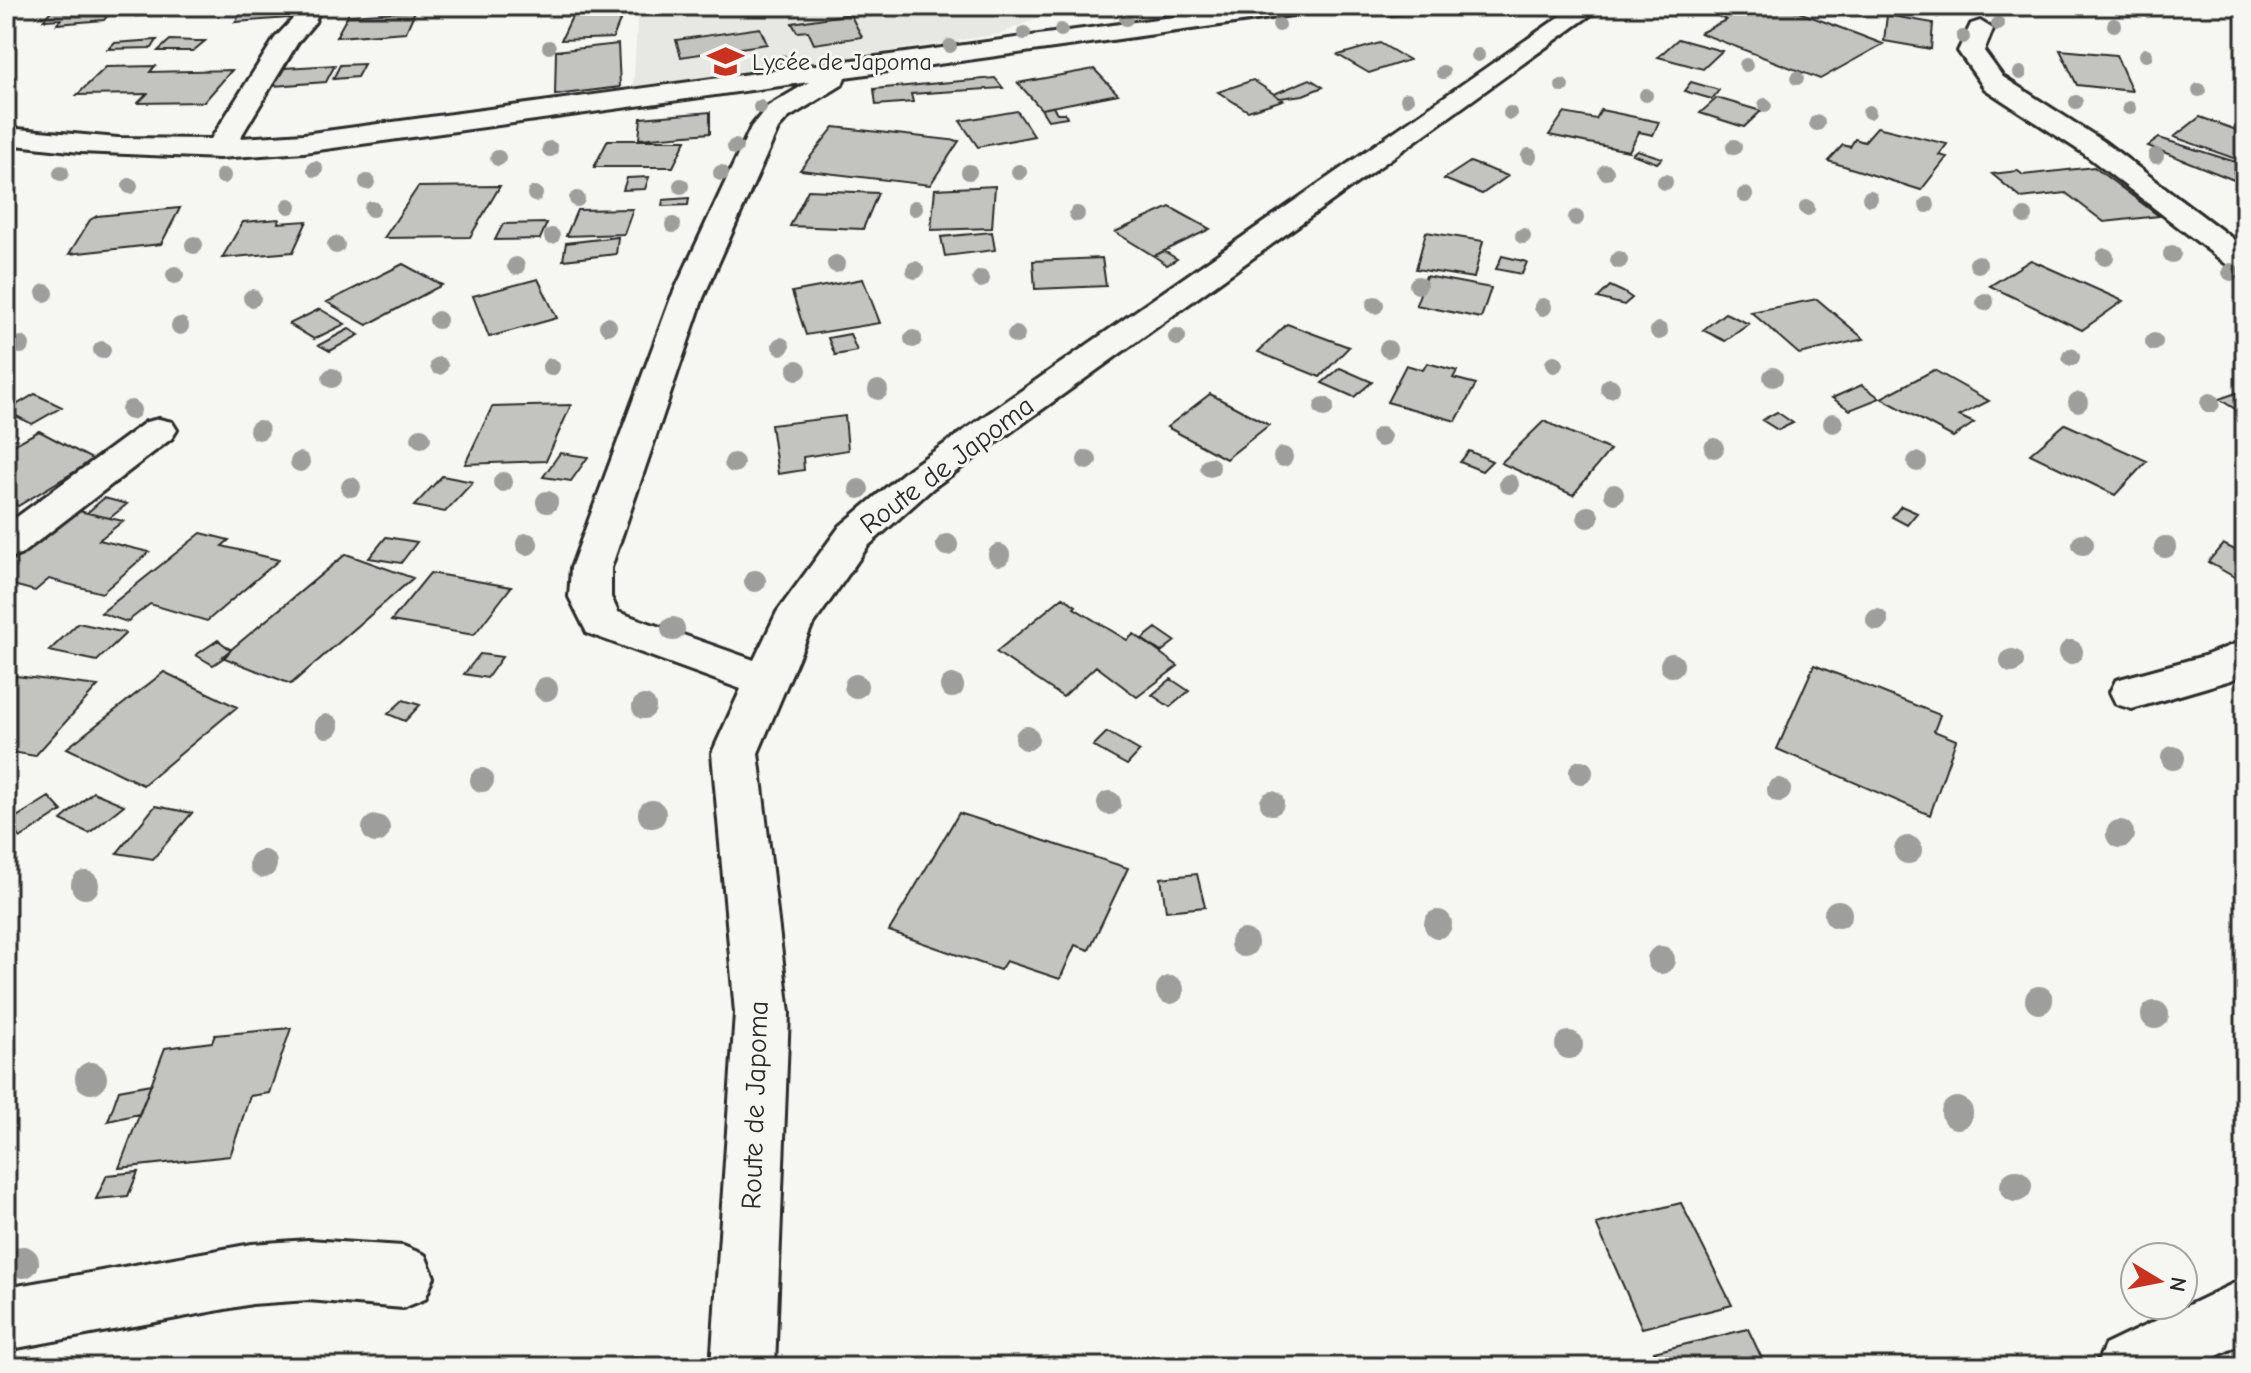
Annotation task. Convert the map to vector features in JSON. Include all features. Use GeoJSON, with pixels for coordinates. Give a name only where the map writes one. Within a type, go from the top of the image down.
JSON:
{"type":"FeatureCollection","features":[{"type":"Feature","properties":{"kind":"street"},"geometry":{"type":"LineString","coordinates":[[219,149],[288,38],[303,22],[309,6]]}},
{"type":"Feature","properties":{"kind":"street"},"geometry":{"type":"LineString","coordinates":[[6,136],[82,144],[219,149],[333,139],[1307,6]]}},
{"type":"Feature","properties":{"kind":"street","name":"Route de Japoma"},"geometry":{"type":"LineString","coordinates":[[743,1367],[762,1013],[735,753],[792,623],[854,536],[920,479],[1591,6]]}},
{"type":"Feature","properties":{"kind":"street"},"geometry":{"type":"LineString","coordinates":[[1980,29],[1971,51],[1994,83],[2093,147],[2245,263]]}},
{"type":"Feature","properties":{"kind":"street"},"geometry":{"type":"LineString","coordinates":[[766,681],[602,622],[590,597],[591,568],[687,298],[765,127],[778,112],[849,70]]}},
{"type":"Feature","properties":{"kind":"street"},"geometry":{"type":"LineString","coordinates":[[6,545],[159,430]]}},
{"type":"Feature","properties":{"kind":"street"},"geometry":{"type":"LineString","coordinates":[[2132,692],[2216,669],[2245,656]]}},
{"type":"Feature","properties":{"kind":"street"},"geometry":{"type":"LineString","coordinates":[[6,1319],[252,1274],[308,1270],[403,1277]]}},
{"type":"Feature","properties":{"kind":"street"},"geometry":{"type":"LineString","coordinates":[[2127,1367],[2245,1309]]}},
{"type":"Feature","properties":{"kind":"shaded area","name":"Lycée de Japoma"},"geometry":{"type":"Polygon","coordinates":[[[638,6],[1065,6],[1000,34],[633,91],[638,6]]]}},
{"type":"Feature","properties":{"kind":"building"},"geometry":{"type":"Polygon","coordinates":[[[55,6],[115,6],[104,20],[57,24],[61,19],[43,20],[55,6]]]}},
{"type":"Feature","properties":{"kind":"building"},"geometry":{"type":"Polygon","coordinates":[[[144,6],[211,6],[208,11],[137,16],[144,6]]]}},
{"type":"Feature","properties":{"kind":"building"},"geometry":{"type":"Polygon","coordinates":[[[246,6],[293,6],[289,18],[235,22],[246,6]]]}},
{"type":"Feature","properties":{"kind":"building"},"geometry":{"type":"Polygon","coordinates":[[[577,6],[626,6],[613,38],[561,40],[577,6]]]}},
{"type":"Feature","properties":{"kind":"building"},"geometry":{"type":"Polygon","coordinates":[[[1401,6],[1409,13],[1391,16],[1383,7],[1401,6]]]}},
{"type":"Feature","properties":{"kind":"building"},"geometry":{"type":"Polygon","coordinates":[[[1747,6],[1783,6],[1883,44],[1820,79],[1700,33],[1726,20],[1720,17],[1747,6]]]}},
{"type":"Feature","properties":{"kind":"building"},"geometry":{"type":"Polygon","coordinates":[[[1906,6],[1959,6],[1938,17],[1906,6]]]}},
{"type":"Feature","properties":{"kind":"building"},"geometry":{"type":"Polygon","coordinates":[[[2116,6],[2165,6],[2147,16],[2116,6]]]}},
{"type":"Feature","properties":{"kind":"building"},"geometry":{"type":"Polygon","coordinates":[[[415,11],[406,32],[336,37],[348,15],[415,11]]]}},
{"type":"Feature","properties":{"kind":"building"},"geometry":{"type":"Polygon","coordinates":[[[850,14],[862,37],[814,44],[808,31],[797,32],[792,23],[850,14]]]}},
{"type":"Feature","properties":{"kind":"building"},"geometry":{"type":"Polygon","coordinates":[[[1887,15],[1933,23],[1931,49],[1884,41],[1887,15]]]}},
{"type":"Feature","properties":{"kind":"building"},"geometry":{"type":"Polygon","coordinates":[[[760,28],[767,44],[681,57],[676,40],[760,28]]]}},
{"type":"Feature","properties":{"kind":"building"},"geometry":{"type":"Polygon","coordinates":[[[1678,39],[1722,51],[1703,69],[1658,57],[1678,39]]]}},
{"type":"Feature","properties":{"kind":"building"},"geometry":{"type":"Polygon","coordinates":[[[157,40],[152,48],[108,49],[114,43],[157,40]]]}},
{"type":"Feature","properties":{"kind":"building"},"geometry":{"type":"Polygon","coordinates":[[[170,40],[205,41],[193,51],[158,51],[170,40]]]}},
{"type":"Feature","properties":{"kind":"building"},"geometry":{"type":"Polygon","coordinates":[[[1380,43],[1409,60],[1369,73],[1338,55],[1380,43]]]}},
{"type":"Feature","properties":{"kind":"building"},"geometry":{"type":"Polygon","coordinates":[[[618,44],[620,87],[555,95],[556,51],[618,44]]]}},
{"type":"Feature","properties":{"kind":"building"},"geometry":{"type":"Polygon","coordinates":[[[2060,50],[2116,55],[2132,91],[2077,85],[2060,50]]]}},
{"type":"Feature","properties":{"kind":"building"},"geometry":{"type":"Polygon","coordinates":[[[364,64],[357,77],[333,79],[340,65],[364,64]]]}},
{"type":"Feature","properties":{"kind":"building"},"geometry":{"type":"Polygon","coordinates":[[[335,65],[326,82],[272,86],[284,68],[335,65]]]}},
{"type":"Feature","properties":{"kind":"building"},"geometry":{"type":"Polygon","coordinates":[[[155,66],[150,72],[232,70],[204,102],[138,103],[147,94],[77,95],[106,67],[155,66]]]}},
{"type":"Feature","properties":{"kind":"building"},"geometry":{"type":"Polygon","coordinates":[[[1094,69],[1118,94],[1041,109],[1018,83],[1094,69]]]}},
{"type":"Feature","properties":{"kind":"building"},"geometry":{"type":"Polygon","coordinates":[[[995,78],[1003,88],[911,94],[913,102],[876,105],[874,89],[995,78]]]}},
{"type":"Feature","properties":{"kind":"building"},"geometry":{"type":"Polygon","coordinates":[[[1310,79],[1323,87],[1303,95],[1280,98],[1274,94],[1310,79]]]}},
{"type":"Feature","properties":{"kind":"building"},"geometry":{"type":"Polygon","coordinates":[[[1253,80],[1283,100],[1248,111],[1218,92],[1253,80]]]}},
{"type":"Feature","properties":{"kind":"building"},"geometry":{"type":"Polygon","coordinates":[[[1691,82],[1719,90],[1712,99],[1684,91],[1691,82]]]}},
{"type":"Feature","properties":{"kind":"building"},"geometry":{"type":"Polygon","coordinates":[[[1717,98],[1761,111],[1744,127],[1700,113],[1717,98]]]}},
{"type":"Feature","properties":{"kind":"building"},"geometry":{"type":"Polygon","coordinates":[[[1053,107],[1057,113],[1065,113],[1067,117],[1048,120],[1041,109],[1053,107]]]}},
{"type":"Feature","properties":{"kind":"building"},"geometry":{"type":"Polygon","coordinates":[[[1601,110],[1659,122],[1653,135],[1639,132],[1629,151],[1549,135],[1564,113],[1596,119],[1601,110]]]}},
{"type":"Feature","properties":{"kind":"building"},"geometry":{"type":"Polygon","coordinates":[[[1017,111],[1034,136],[978,147],[960,121],[1017,111]]]}},
{"type":"Feature","properties":{"kind":"building"},"geometry":{"type":"Polygon","coordinates":[[[710,112],[710,133],[639,139],[641,118],[710,112]]]}},
{"type":"Feature","properties":{"kind":"building"},"geometry":{"type":"Polygon","coordinates":[[[2200,117],[2239,131],[2245,128],[2245,149],[2233,158],[2174,137],[2200,117]]]}},
{"type":"Feature","properties":{"kind":"building"},"geometry":{"type":"Polygon","coordinates":[[[834,127],[959,141],[930,185],[800,170],[834,127]]]}},
{"type":"Feature","properties":{"kind":"building"},"geometry":{"type":"Polygon","coordinates":[[[1877,127],[1947,144],[1939,155],[1947,157],[1921,190],[1828,161],[1843,145],[1850,147],[1855,139],[1864,142],[1877,127]]]}},
{"type":"Feature","properties":{"kind":"building"},"geometry":{"type":"Polygon","coordinates":[[[2159,138],[2242,164],[2234,172],[2245,176],[2239,182],[2148,146],[2159,138]]]}},
{"type":"Feature","properties":{"kind":"building"},"geometry":{"type":"Polygon","coordinates":[[[608,140],[686,140],[673,167],[594,167],[608,140]]]}},
{"type":"Feature","properties":{"kind":"building"},"geometry":{"type":"Polygon","coordinates":[[[1637,150],[1662,158],[1657,163],[1632,154],[1637,150]]]}},
{"type":"Feature","properties":{"kind":"building"},"geometry":{"type":"Polygon","coordinates":[[[1470,162],[1508,176],[1482,194],[1444,179],[1470,162]]]}},
{"type":"Feature","properties":{"kind":"building"},"geometry":{"type":"Polygon","coordinates":[[[2094,167],[2159,216],[2104,222],[2066,193],[2021,198],[1992,174],[2018,171],[2023,175],[2094,167]]]}},
{"type":"Feature","properties":{"kind":"building"},"geometry":{"type":"Polygon","coordinates":[[[649,177],[645,189],[623,190],[627,178],[649,177]]]}},
{"type":"Feature","properties":{"kind":"building"},"geometry":{"type":"Polygon","coordinates":[[[500,186],[470,237],[384,238],[418,187],[500,186]]]}},
{"type":"Feature","properties":{"kind":"building"},"geometry":{"type":"Polygon","coordinates":[[[995,186],[992,228],[931,230],[935,189],[995,186]]]}},
{"type":"Feature","properties":{"kind":"building"},"geometry":{"type":"Polygon","coordinates":[[[808,190],[878,193],[863,229],[790,226],[808,190]]]}},
{"type":"Feature","properties":{"kind":"building"},"geometry":{"type":"Polygon","coordinates":[[[689,198],[688,205],[662,206],[663,200],[689,198]]]}},
{"type":"Feature","properties":{"kind":"building"},"geometry":{"type":"Polygon","coordinates":[[[1170,207],[1210,229],[1154,256],[1115,232],[1170,207]]]}},
{"type":"Feature","properties":{"kind":"building"},"geometry":{"type":"Polygon","coordinates":[[[180,208],[161,244],[69,254],[90,220],[97,216],[180,208]]]}},
{"type":"Feature","properties":{"kind":"building"},"geometry":{"type":"Polygon","coordinates":[[[633,209],[624,234],[566,236],[577,210],[633,209]]]}},
{"type":"Feature","properties":{"kind":"building"},"geometry":{"type":"Polygon","coordinates":[[[279,219],[278,223],[307,221],[293,252],[222,258],[243,222],[279,219]]]}},
{"type":"Feature","properties":{"kind":"building"},"geometry":{"type":"Polygon","coordinates":[[[547,223],[540,239],[495,240],[503,224],[547,223]]]}},
{"type":"Feature","properties":{"kind":"building"},"geometry":{"type":"Polygon","coordinates":[[[992,232],[995,250],[945,256],[941,237],[992,232]]]}},
{"type":"Feature","properties":{"kind":"building"},"geometry":{"type":"Polygon","coordinates":[[[1426,232],[1483,241],[1474,278],[1416,269],[1426,232]]]}},
{"type":"Feature","properties":{"kind":"building"},"geometry":{"type":"Polygon","coordinates":[[[618,237],[616,254],[563,260],[566,243],[618,237]]]}},
{"type":"Feature","properties":{"kind":"building"},"geometry":{"type":"Polygon","coordinates":[[[1164,251],[1177,259],[1167,265],[1154,256],[1164,251]]]}},
{"type":"Feature","properties":{"kind":"building"},"geometry":{"type":"Polygon","coordinates":[[[1502,256],[1527,262],[1522,274],[1496,269],[1502,256]]]}},
{"type":"Feature","properties":{"kind":"building"},"geometry":{"type":"Polygon","coordinates":[[[1102,258],[1106,286],[1035,289],[1033,261],[1102,258]]]}},
{"type":"Feature","properties":{"kind":"building"},"geometry":{"type":"Polygon","coordinates":[[[2031,260],[2123,301],[2082,330],[1990,286],[2031,260]]]}},
{"type":"Feature","properties":{"kind":"building"},"geometry":{"type":"Polygon","coordinates":[[[403,264],[442,285],[367,325],[327,302],[403,264]]]}},
{"type":"Feature","properties":{"kind":"building"},"geometry":{"type":"Polygon","coordinates":[[[1426,276],[1491,288],[1481,318],[1416,305],[1426,276]]]}},
{"type":"Feature","properties":{"kind":"building"},"geometry":{"type":"Polygon","coordinates":[[[538,279],[557,318],[489,337],[473,296],[538,279]]]}},
{"type":"Feature","properties":{"kind":"building"},"geometry":{"type":"Polygon","coordinates":[[[863,279],[880,323],[806,335],[792,292],[863,279]]]}},
{"type":"Feature","properties":{"kind":"building"},"geometry":{"type":"Polygon","coordinates":[[[1610,286],[1632,298],[1624,305],[1598,298],[1610,286]]]}},
{"type":"Feature","properties":{"kind":"building"},"geometry":{"type":"Polygon","coordinates":[[[1817,299],[1864,339],[1799,354],[1751,312],[1817,299]]]}},
{"type":"Feature","properties":{"kind":"building"},"geometry":{"type":"Polygon","coordinates":[[[320,309],[345,324],[314,339],[289,324],[320,309]]]}},
{"type":"Feature","properties":{"kind":"building"},"geometry":{"type":"Polygon","coordinates":[[[1725,313],[1749,324],[1725,341],[1703,330],[1725,313]]]}},
{"type":"Feature","properties":{"kind":"building"},"geometry":{"type":"Polygon","coordinates":[[[1287,324],[1349,347],[1320,377],[1258,352],[1287,324]]]}},
{"type":"Feature","properties":{"kind":"building"},"geometry":{"type":"Polygon","coordinates":[[[349,329],[359,335],[330,351],[319,345],[349,329]]]}},
{"type":"Feature","properties":{"kind":"building"},"geometry":{"type":"Polygon","coordinates":[[[850,334],[857,351],[835,355],[828,338],[850,334]]]}},
{"type":"Feature","properties":{"kind":"building"},"geometry":{"type":"Polygon","coordinates":[[[1427,363],[1457,371],[1453,378],[1476,384],[1456,421],[1387,402],[1406,365],[1423,370],[1427,363]]]}},
{"type":"Feature","properties":{"kind":"building"},"geometry":{"type":"Polygon","coordinates":[[[1340,368],[1372,382],[1354,397],[1322,383],[1340,368]]]}},
{"type":"Feature","properties":{"kind":"building"},"geometry":{"type":"Polygon","coordinates":[[[1934,370],[1989,401],[1959,416],[1974,423],[1953,437],[1881,398],[1934,370]]]}},
{"type":"Feature","properties":{"kind":"building"},"geometry":{"type":"Polygon","coordinates":[[[1862,385],[1880,398],[1850,410],[1832,398],[1862,385]]]}},
{"type":"Feature","properties":{"kind":"building"},"geometry":{"type":"Polygon","coordinates":[[[2245,390],[2245,415],[2219,399],[2245,390]]]}},
{"type":"Feature","properties":{"kind":"building"},"geometry":{"type":"Polygon","coordinates":[[[35,394],[62,407],[32,424],[6,411],[35,394]]]}},
{"type":"Feature","properties":{"kind":"building"},"geometry":{"type":"Polygon","coordinates":[[[1210,394],[1269,425],[1226,459],[1167,427],[1210,394]]]}},
{"type":"Feature","properties":{"kind":"building"},"geometry":{"type":"Polygon","coordinates":[[[571,405],[546,461],[465,464],[492,407],[571,405]]]}},
{"type":"Feature","properties":{"kind":"building"},"geometry":{"type":"Polygon","coordinates":[[[1777,412],[1793,423],[1778,430],[1762,420],[1777,412]]]}},
{"type":"Feature","properties":{"kind":"building"},"geometry":{"type":"Polygon","coordinates":[[[845,416],[848,450],[803,457],[804,470],[778,474],[771,425],[845,416]]]}},
{"type":"Feature","properties":{"kind":"building"},"geometry":{"type":"Polygon","coordinates":[[[1544,421],[1610,450],[1573,495],[1501,463],[1544,421]]]}},
{"type":"Feature","properties":{"kind":"building"},"geometry":{"type":"Polygon","coordinates":[[[2065,424],[2147,461],[2115,495],[2030,454],[2065,424]]]}},
{"type":"Feature","properties":{"kind":"building"},"geometry":{"type":"Polygon","coordinates":[[[39,431],[94,460],[18,506],[6,499],[6,449],[39,431]]]}},
{"type":"Feature","properties":{"kind":"building"},"geometry":{"type":"Polygon","coordinates":[[[1469,451],[1492,461],[1482,471],[1460,462],[1469,451]]]}},
{"type":"Feature","properties":{"kind":"building"},"geometry":{"type":"Polygon","coordinates":[[[560,453],[588,457],[571,481],[543,477],[560,453]]]}},
{"type":"Feature","properties":{"kind":"building"},"geometry":{"type":"Polygon","coordinates":[[[442,476],[473,482],[445,512],[414,506],[442,476]]]}},
{"type":"Feature","properties":{"kind":"building"},"geometry":{"type":"Polygon","coordinates":[[[104,498],[127,504],[110,518],[87,513],[104,498]]]}},
{"type":"Feature","properties":{"kind":"building"},"geometry":{"type":"Polygon","coordinates":[[[1901,506],[1917,513],[1907,525],[1892,517],[1901,506]]]}},
{"type":"Feature","properties":{"kind":"building"},"geometry":{"type":"Polygon","coordinates":[[[74,510],[123,521],[99,540],[149,552],[102,593],[49,579],[35,591],[6,583],[6,564],[74,510]]]}},
{"type":"Feature","properties":{"kind":"building"},"geometry":{"type":"Polygon","coordinates":[[[201,533],[229,540],[222,546],[279,560],[207,621],[150,604],[127,622],[101,613],[201,533]]]}},
{"type":"Feature","properties":{"kind":"building"},"geometry":{"type":"Polygon","coordinates":[[[386,537],[417,542],[401,563],[369,558],[386,537]]]}},
{"type":"Feature","properties":{"kind":"building"},"geometry":{"type":"Polygon","coordinates":[[[2223,544],[2245,555],[2245,583],[2208,562],[2223,544]]]}},
{"type":"Feature","properties":{"kind":"building"},"geometry":{"type":"Polygon","coordinates":[[[346,554],[413,578],[291,684],[222,657],[346,554]]]}},
{"type":"Feature","properties":{"kind":"building"},"geometry":{"type":"Polygon","coordinates":[[[430,573],[511,587],[474,635],[391,621],[430,573]]]}},
{"type":"Feature","properties":{"kind":"building"},"geometry":{"type":"Polygon","coordinates":[[[1063,597],[1076,606],[1074,608],[1127,640],[1134,634],[1178,666],[1137,697],[1096,666],[1063,697],[996,652],[1063,597]]]}},
{"type":"Feature","properties":{"kind":"building"},"geometry":{"type":"Polygon","coordinates":[[[78,623],[126,633],[97,661],[49,651],[78,623]]]}},
{"type":"Feature","properties":{"kind":"building"},"geometry":{"type":"Polygon","coordinates":[[[1156,628],[1175,641],[1161,652],[1142,639],[1156,628]]]}},
{"type":"Feature","properties":{"kind":"building"},"geometry":{"type":"Polygon","coordinates":[[[218,640],[231,650],[225,657],[213,665],[196,655],[218,640]]]}},
{"type":"Feature","properties":{"kind":"building"},"geometry":{"type":"Polygon","coordinates":[[[480,654],[502,657],[487,678],[464,674],[480,654]]]}},
{"type":"Feature","properties":{"kind":"building"},"geometry":{"type":"Polygon","coordinates":[[[1814,665],[1940,715],[1934,731],[1956,740],[1930,815],[1777,749],[1814,665]]]}},
{"type":"Feature","properties":{"kind":"building"},"geometry":{"type":"Polygon","coordinates":[[[164,672],[237,707],[143,785],[67,748],[164,672]]]}},
{"type":"Feature","properties":{"kind":"building"},"geometry":{"type":"Polygon","coordinates":[[[16,676],[98,686],[35,756],[6,751],[6,686],[16,676]]]}},
{"type":"Feature","properties":{"kind":"building"},"geometry":{"type":"Polygon","coordinates":[[[1171,679],[1189,691],[1170,707],[1152,695],[1171,679]]]}},
{"type":"Feature","properties":{"kind":"building"},"geometry":{"type":"Polygon","coordinates":[[[403,700],[420,705],[405,721],[388,714],[403,700]]]}},
{"type":"Feature","properties":{"kind":"building"},"geometry":{"type":"Polygon","coordinates":[[[1107,732],[1140,751],[1127,765],[1093,746],[1107,732]]]}},
{"type":"Feature","properties":{"kind":"building"},"geometry":{"type":"Polygon","coordinates":[[[93,792],[124,805],[89,833],[61,820],[93,792]]]}},
{"type":"Feature","properties":{"kind":"building"},"geometry":{"type":"Polygon","coordinates":[[[49,797],[62,811],[20,838],[7,823],[49,797]]]}},
{"type":"Feature","properties":{"kind":"building"},"geometry":{"type":"Polygon","coordinates":[[[155,806],[192,813],[153,859],[117,853],[155,806]]]}},
{"type":"Feature","properties":{"kind":"building"},"geometry":{"type":"Polygon","coordinates":[[[959,813],[1128,868],[1089,950],[1075,945],[1060,979],[1006,961],[1000,970],[889,931],[959,813]]]}},
{"type":"Feature","properties":{"kind":"building"},"geometry":{"type":"Polygon","coordinates":[[[1197,874],[1205,907],[1166,911],[1161,878],[1197,874]]]}},
{"type":"Feature","properties":{"kind":"building"},"geometry":{"type":"Polygon","coordinates":[[[291,1028],[269,1093],[250,1096],[230,1156],[119,1168],[165,1048],[212,1042],[215,1035],[291,1028]]]}},
{"type":"Feature","properties":{"kind":"building"},"geometry":{"type":"Polygon","coordinates":[[[151,1084],[139,1114],[108,1121],[119,1090],[151,1084]]]}},
{"type":"Feature","properties":{"kind":"building"},"geometry":{"type":"Polygon","coordinates":[[[138,1172],[128,1196],[96,1199],[107,1175],[138,1172]]]}},
{"type":"Feature","properties":{"kind":"building"},"geometry":{"type":"Polygon","coordinates":[[[1681,1203],[1732,1305],[1642,1328],[1596,1224],[1681,1203]]]}},
{"type":"Feature","properties":{"kind":"building"},"geometry":{"type":"Polygon","coordinates":[[[1748,1329],[1766,1367],[1660,1367],[1654,1352],[1748,1329]]]}},
{"type":"Feature","properties":{"kind":"place","name":"Lycée de Japoma"},"geometry":{"type":"Point","coordinates":[726,62]}}]}
